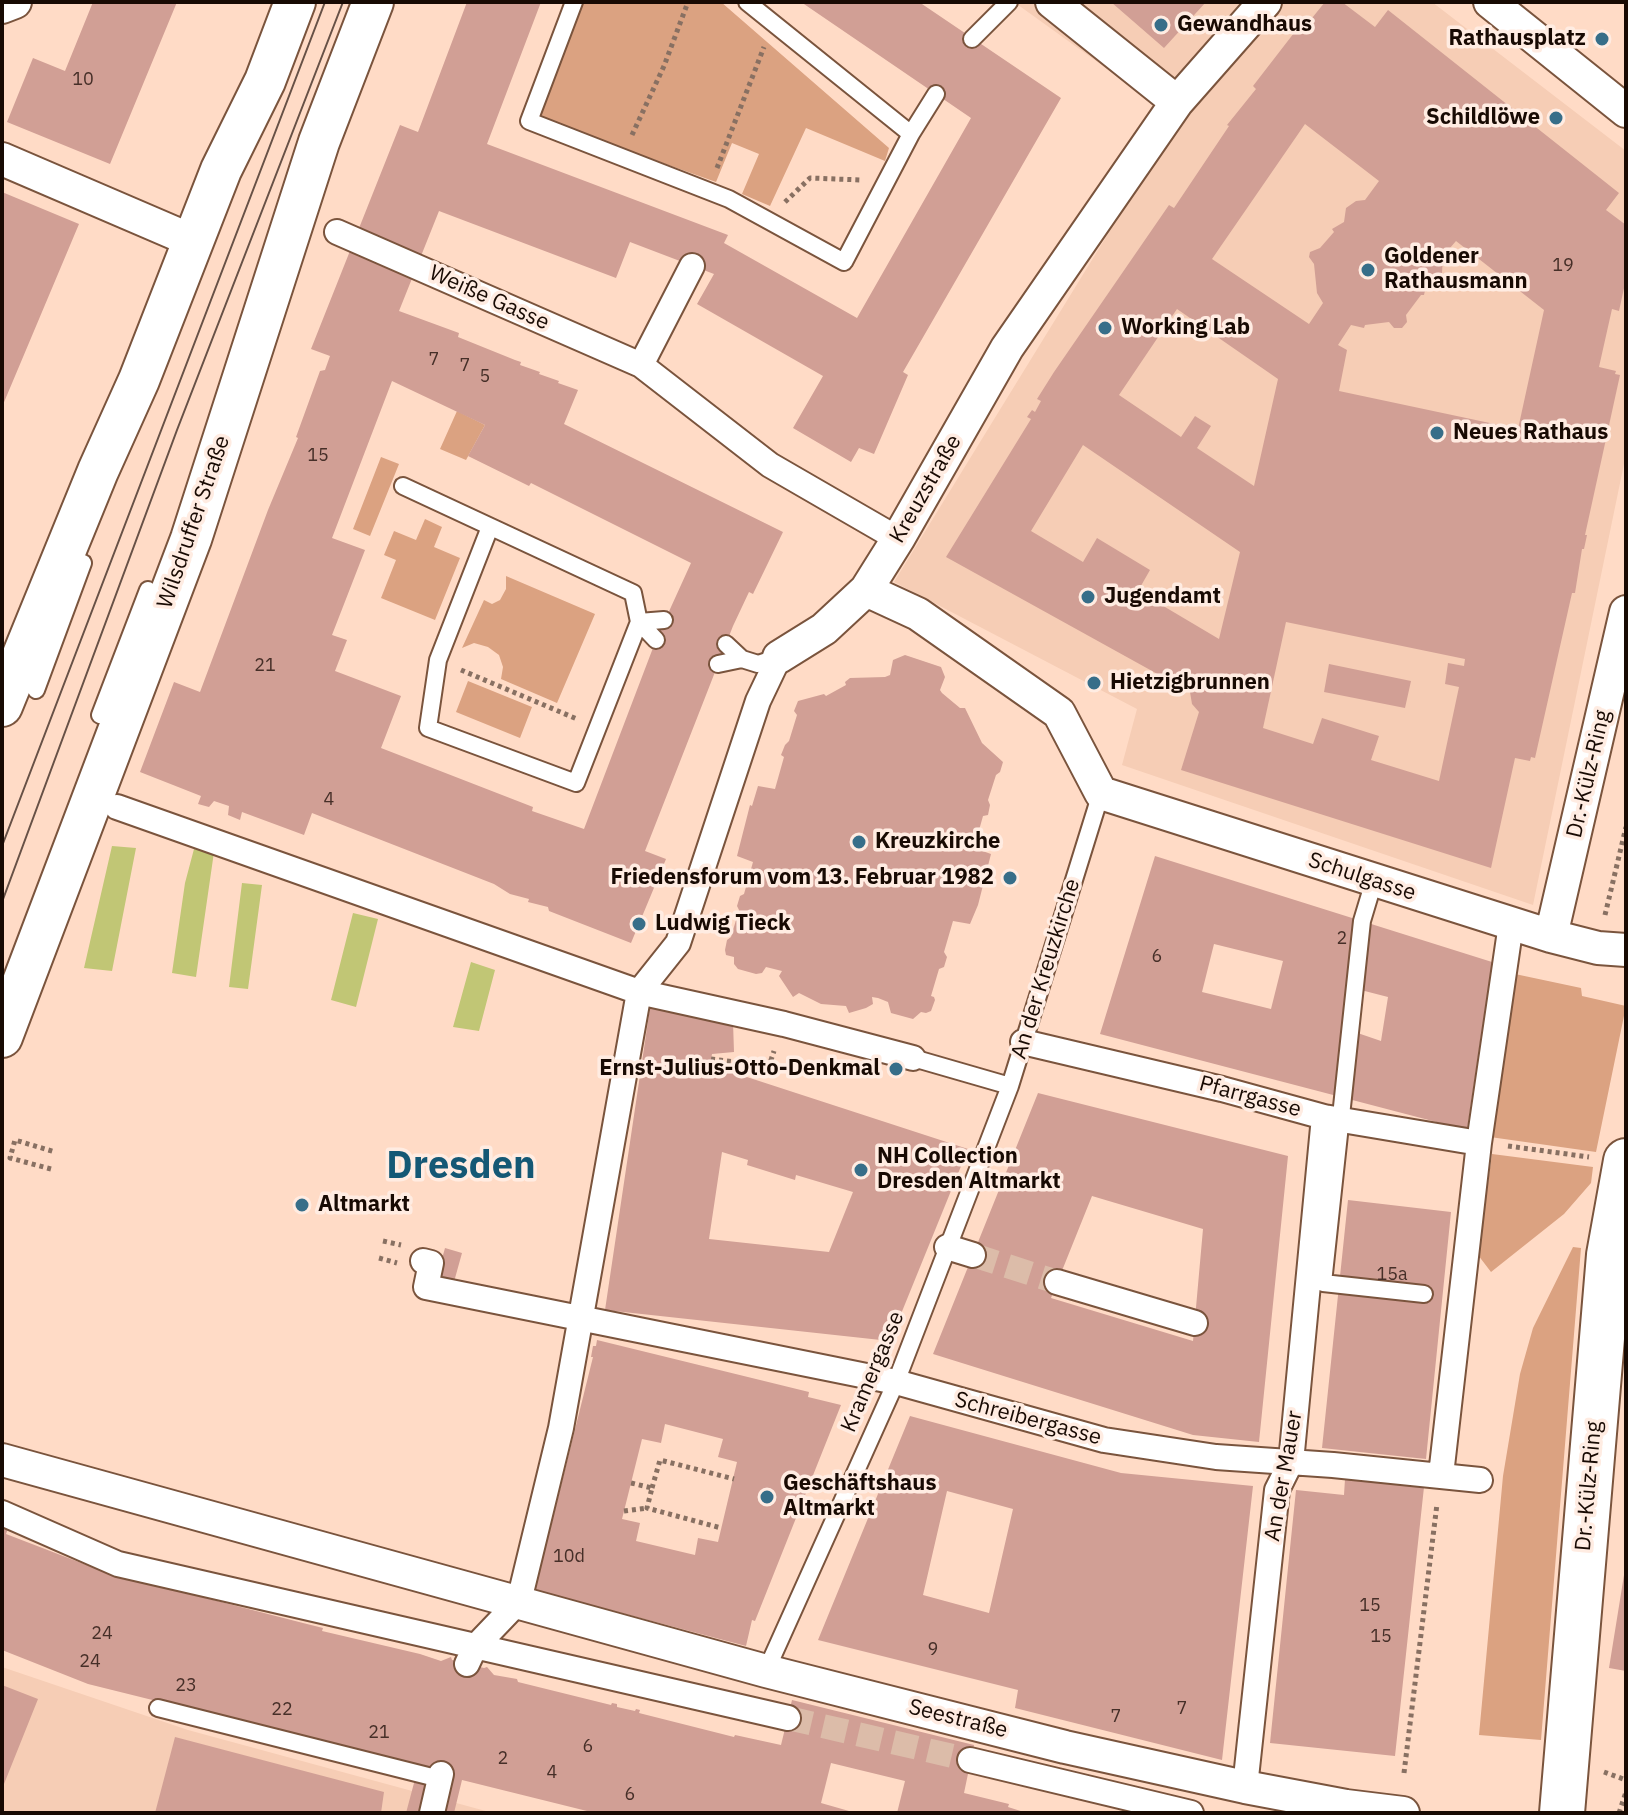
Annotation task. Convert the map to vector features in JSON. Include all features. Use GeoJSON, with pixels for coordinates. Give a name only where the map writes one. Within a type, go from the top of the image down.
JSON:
{"type":"FeatureCollection","features":[{"type":"Feature","properties":{"kind":"main road","name":"Dr.-Külz-Ring"},"geometry":{"type":"LineString","coordinates":[[1562,1813],[1609,1255],[1626,1161]]}},
{"type":"Feature","properties":{"kind":"street"},"geometry":{"type":"LineString","coordinates":[[2,7],[15,2]]}},
{"type":"Feature","properties":{"kind":"street"},"geometry":{"type":"LineString","coordinates":[[19,698],[98,471],[139,380],[221,170],[265,81],[295,2]]}},
{"type":"Feature","properties":{"kind":"street","name":"Wilsdruffer Straße"},"geometry":{"type":"LineString","coordinates":[[2,1037],[191,539],[319,142],[373,2]]}},
{"type":"Feature","properties":{"kind":"street"},"geometry":{"type":"LineString","coordinates":[[1052,2],[1177,102]]}},
{"type":"Feature","properties":{"kind":"street","name":"Kreuzstraße"},"geometry":{"type":"LineString","coordinates":[[779,657],[824,629],[866,590],[1007,348],[1177,102],[1265,2]]}},
{"type":"Feature","properties":{"kind":"street"},"geometry":{"type":"LineString","coordinates":[[1490,2],[1626,111]]}},
{"type":"Feature","properties":{"kind":"street"},"geometry":{"type":"LineString","coordinates":[[2,159],[193,241]]}},
{"type":"Feature","properties":{"kind":"street","name":"Weiße Gasse"},"geometry":{"type":"LineString","coordinates":[[337,232],[641,365],[770,465],[898,539]]}},
{"type":"Feature","properties":{"kind":"street"},"geometry":{"type":"LineString","coordinates":[[641,365],[692,266]]}},
{"type":"Feature","properties":{"kind":"street"},"geometry":{"type":"LineString","coordinates":[[866,590],[918,614],[1059,713],[1101,793]]}},
{"type":"Feature","properties":{"kind":"street","name":"Dr.-Külz-Ring"},"geometry":{"type":"LineString","coordinates":[[1551,936],[1626,612]]}},
{"type":"Feature","properties":{"kind":"street"},"geometry":{"type":"LineString","coordinates":[[471,1655],[519,1601],[561,1428],[639,992],[678,943],[758,701],[779,657]]}},
{"type":"Feature","properties":{"kind":"street","name":"Schulgasse"},"geometry":{"type":"LineString","coordinates":[[1101,793],[1511,924],[1612,949]]}},
{"type":"Feature","properties":{"kind":"street","name":"An der Kreuzkirche"},"geometry":{"type":"LineString","coordinates":[[117,807],[639,992],[784,1024],[913,1058]]}},
{"type":"Feature","properties":{"kind":"street"},"geometry":{"type":"LineString","coordinates":[[1441,1475],[1479,1143],[1511,924]]}},
{"type":"Feature","properties":{"kind":"street","name":"Pfarrgasse"},"geometry":{"type":"LineString","coordinates":[[1023,1042],[1222,1089],[1324,1117],[1479,1143]]}},
{"type":"Feature","properties":{"kind":"street","name":"An der Mauer"},"geometry":{"type":"LineString","coordinates":[[1245,1787],[1277,1490],[1291,1462],[1324,1117]]}},
{"type":"Feature","properties":{"kind":"street"},"geometry":{"type":"LineString","coordinates":[[947,1247],[973,1255]]}},
{"type":"Feature","properties":{"kind":"street","name":"Schreibergasse"},"geometry":{"type":"LineString","coordinates":[[420,1260],[431,1263],[426,1287],[896,1382],[1104,1440],[1216,1457],[1480,1480]]}},
{"type":"Feature","properties":{"kind":"street"},"geometry":{"type":"LineString","coordinates":[[1057,1282],[1195,1323]]}},
{"type":"Feature","properties":{"kind":"street","name":"Seestraße"},"geometry":{"type":"LineString","coordinates":[[2,1460],[766,1671],[1065,1747],[1245,1787],[1403,1813]]}},
{"type":"Feature","properties":{"kind":"street"},"geometry":{"type":"LineString","coordinates":[[2,1513],[118,1564],[471,1655],[788,1718]]}},
{"type":"Feature","properties":{"kind":"street","name":"Seestraße"},"geometry":{"type":"LineString","coordinates":[[970,1760],[1191,1813]]}},
{"type":"Feature","properties":{"kind":"street"},"geometry":{"type":"LineString","coordinates":[[432,1813],[440,1776]]}},
{"type":"Feature","properties":{"kind":"lane"},"geometry":{"type":"LineString","coordinates":[[574,2],[529,121],[708,191],[767,219],[844,262],[911,134],[936,94]]}},
{"type":"Feature","properties":{"kind":"lane"},"geometry":{"type":"LineString","coordinates":[[747,2],[911,134]]}},
{"type":"Feature","properties":{"kind":"lane"},"geometry":{"type":"LineString","coordinates":[[972,39],[1009,2]]}},
{"type":"Feature","properties":{"kind":"lane"},"geometry":{"type":"LineString","coordinates":[[403,486],[633,593],[639,622],[656,640]]}},
{"type":"Feature","properties":{"kind":"lane"},"geometry":{"type":"LineString","coordinates":[[490,527],[438,660],[428,728],[576,783],[639,622]]}},
{"type":"Feature","properties":{"kind":"lane"},"geometry":{"type":"LineString","coordinates":[[19,698],[83,563]]}},
{"type":"Feature","properties":{"kind":"lane"},"geometry":{"type":"LineString","coordinates":[[100,715],[148,590]]}},
{"type":"Feature","properties":{"kind":"lane"},"geometry":{"type":"LineString","coordinates":[[639,622],[664,620]]}},
{"type":"Feature","properties":{"kind":"lane"},"geometry":{"type":"LineString","coordinates":[[726,644],[742,659],[758,664],[779,657]]}},
{"type":"Feature","properties":{"kind":"lane"},"geometry":{"type":"LineString","coordinates":[[718,664],[742,659]]}},
{"type":"Feature","properties":{"kind":"lane","name":"An der Kreuzkirche"},"geometry":{"type":"LineString","coordinates":[[913,1058],[1010,1086],[1101,793]]}},
{"type":"Feature","properties":{"kind":"lane"},"geometry":{"type":"LineString","coordinates":[[1374,881],[1362,921],[1323,1283],[1424,1294]]}},
{"type":"Feature","properties":{"kind":"lane","name":"Kramergasse"},"geometry":{"type":"LineString","coordinates":[[766,1671],[896,1382],[1010,1086]]}},
{"type":"Feature","properties":{"kind":"lane"},"geometry":{"type":"LineString","coordinates":[[158,1708],[440,1776]]}},
{"type":"Feature","properties":{"kind":"path"},"geometry":{"type":"LineString","coordinates":[[622,158],[664,66],[688,2]]}},
{"type":"Feature","properties":{"kind":"path"},"geometry":{"type":"LineString","coordinates":[[708,191],[774,23]]}},
{"type":"Feature","properties":{"kind":"path"},"geometry":{"type":"LineString","coordinates":[[767,219],[810,178],[886,181]]}},
{"type":"Feature","properties":{"kind":"path"},"geometry":{"type":"LineString","coordinates":[[438,660],[598,728]]}},
{"type":"Feature","properties":{"kind":"path"},"geometry":{"type":"LineString","coordinates":[[1612,949],[1626,827]]}},
{"type":"Feature","properties":{"kind":"path"},"geometry":{"type":"LineString","coordinates":[[711,1059],[769,1066],[784,1024]]}},
{"type":"Feature","properties":{"kind":"path"},"geometry":{"type":"LineString","coordinates":[[51,1169],[10,1158],[12,1149],[15,1140],[55,1152]]}},
{"type":"Feature","properties":{"kind":"path"},"geometry":{"type":"LineString","coordinates":[[1479,1143],[1626,1161]]}},
{"type":"Feature","properties":{"kind":"path"},"geometry":{"type":"LineString","coordinates":[[2,1146],[12,1149]]}},
{"type":"Feature","properties":{"kind":"path"},"geometry":{"type":"LineString","coordinates":[[647,1508],[660,1460],[734,1479]]}},
{"type":"Feature","properties":{"kind":"path"},"geometry":{"type":"LineString","coordinates":[[1404,1773],[1441,1475]]}},
{"type":"Feature","properties":{"kind":"path"},"geometry":{"type":"LineString","coordinates":[[631,1483],[652,1488]]}},
{"type":"Feature","properties":{"kind":"path"},"geometry":{"type":"LineString","coordinates":[[624,1511],[647,1508],[721,1528]]}},
{"type":"Feature","properties":{"kind":"path"},"geometry":{"type":"LineString","coordinates":[[1619,1813],[1626,1792]]}},
{"type":"Feature","properties":{"kind":"shaded area"},"geometry":{"type":"Polygon","coordinates":[[[581,2],[721,2],[889,148],[885,161],[806,128],[770,206],[742,194],[759,154],[732,143],[716,182],[537,118],[581,2]]]}},
{"type":"Feature","properties":{"kind":"shaded area"},"geometry":{"type":"Polygon","coordinates":[[[1014,2],[1432,2],[1626,151],[1626,454],[1533,905],[1122,765],[1137,709],[894,582],[1178,120],[1014,2]]]}},
{"type":"Feature","properties":{"kind":"shaded area"},"geometry":{"type":"Polygon","coordinates":[[[457,411],[485,425],[466,460],[440,449],[457,411]]]}},
{"type":"Feature","properties":{"kind":"shaded area"},"geometry":{"type":"Polygon","coordinates":[[[381,457],[399,464],[370,536],[353,529],[381,457]]]}},
{"type":"Feature","properties":{"kind":"shaded area"},"geometry":{"type":"Polygon","coordinates":[[[425,519],[442,527],[434,547],[460,558],[435,620],[381,598],[396,560],[384,555],[394,531],[416,540],[425,519]]]}},
{"type":"Feature","properties":{"kind":"shaded area"},"geometry":{"type":"Polygon","coordinates":[[[506,576],[595,614],[557,703],[501,679],[503,667],[499,655],[488,647],[474,643],[462,648],[484,600],[492,604],[500,600],[506,589],[506,576]]]}},
{"type":"Feature","properties":{"kind":"shaded area"},"geometry":{"type":"Polygon","coordinates":[[[468,681],[532,707],[520,738],[456,712],[468,681]]]}},
{"type":"Feature","properties":{"kind":"shaded area"},"geometry":{"type":"Polygon","coordinates":[[[112,846],[136,848],[112,971],[84,968],[112,846]]]}},
{"type":"Feature","properties":{"kind":"shaded area"},"geometry":{"type":"Polygon","coordinates":[[[194,849],[214,852],[196,977],[172,973],[185,883],[194,849]]]}},
{"type":"Feature","properties":{"kind":"shaded area"},"geometry":{"type":"Polygon","coordinates":[[[242,883],[262,885],[248,989],[229,987],[242,883]]]}},
{"type":"Feature","properties":{"kind":"shaded area"},"geometry":{"type":"Polygon","coordinates":[[[353,913],[378,919],[356,1007],[331,1000],[353,913]]]}},
{"type":"Feature","properties":{"kind":"shaded area"},"geometry":{"type":"Polygon","coordinates":[[[471,962],[495,970],[479,1031],[453,1027],[471,962]]]}},
{"type":"Feature","properties":{"kind":"shaded area"},"geometry":{"type":"Polygon","coordinates":[[[1515,974],[1581,988],[1582,996],[1626,1006],[1596,1152],[1490,1137],[1515,974]]]}},
{"type":"Feature","properties":{"kind":"shaded area"},"geometry":{"type":"Polygon","coordinates":[[[1492,1154],[1593,1167],[1591,1183],[1564,1214],[1491,1272],[1478,1255],[1492,1154]]]}},
{"type":"Feature","properties":{"kind":"shaded area"},"geometry":{"type":"Polygon","coordinates":[[[1573,1247],[1581,1248],[1541,1740],[1479,1735],[1503,1476],[1520,1374],[1533,1328],[1573,1247]]]}},
{"type":"Feature","properties":{"kind":"shaded area"},"geometry":{"type":"Polygon","coordinates":[[[2,1667],[188,1730],[493,1813],[2,1813],[2,1667]]]}},
{"type":"Feature","properties":{"kind":"building"},"geometry":{"type":"Polygon","coordinates":[[[93,2],[177,2],[110,164],[7,122],[33,58],[65,71],[93,2]]]}},
{"type":"Feature","properties":{"kind":"building"},"geometry":{"type":"Polygon","coordinates":[[[467,2],[541,2],[487,144],[728,235],[724,243],[857,318],[971,118],[801,2],[919,2],[1061,98],[903,372],[908,375],[874,454],[859,448],[851,462],[793,428],[823,376],[697,304],[714,274],[630,242],[616,278],[439,211],[399,311],[459,333],[458,337],[521,362],[520,365],[578,390],[564,424],[783,532],[753,594],[749,592],[733,626],[645,851],[666,859],[631,943],[549,911],[548,907],[528,902],[529,899],[510,894],[494,884],[312,813],[304,835],[242,812],[240,820],[228,815],[229,806],[214,801],[209,807],[198,804],[201,796],[140,772],[174,682],[200,692],[298,438],[320,371],[325,370],[330,356],[311,349],[400,125],[418,132],[467,2]],[[392,381],[332,538],[365,550],[332,635],[347,640],[335,671],[401,696],[381,748],[533,807],[532,811],[584,829],[656,640],[691,563],[531,483],[529,486],[468,456],[485,425],[392,381]]]}},
{"type":"Feature","properties":{"kind":"building","name":"Gewandhaus"},"geometry":{"type":"Polygon","coordinates":[[[1111,2],[1206,2],[1164,48],[1111,2]]]}},
{"type":"Feature","properties":{"kind":"building","name":"Neues Rathaus"},"geometry":{"type":"Polygon","coordinates":[[[1325,2],[1342,2],[1375,27],[1388,10],[1619,193],[1606,210],[1626,225],[1626,279],[1619,311],[1612,309],[1599,367],[1620,375],[1575,593],[1572,593],[1535,758],[1531,757],[1530,761],[1515,758],[1491,868],[1181,770],[1199,712],[1192,704],[1190,692],[946,557],[1031,419],[1027,417],[1032,410],[1035,412],[1041,401],[1037,399],[1054,372],[1169,205],[1174,208],[1227,125],[1256,89],[1253,86],[1304,20],[1308,23],[1325,2]],[[1305,124],[1212,259],[1309,324],[1323,303],[1317,293],[1310,252],[1320,248],[1334,232],[1332,229],[1344,222],[1346,208],[1356,201],[1365,200],[1379,181],[1305,124]],[[1456,241],[1443,256],[1442,273],[1434,283],[1426,286],[1424,295],[1406,315],[1407,322],[1402,328],[1394,328],[1389,322],[1365,325],[1364,328],[1351,325],[1338,345],[1347,350],[1339,391],[1518,429],[1544,310],[1456,241]],[[1177,309],[1119,395],[1181,437],[1195,416],[1211,426],[1197,448],[1254,486],[1278,379],[1177,309]],[[1083,445],[1031,531],[1083,562],[1097,538],[1150,570],[1138,591],[1219,639],[1240,552],[1083,445]],[[1286,622],[1263,728],[1313,744],[1322,718],[1379,736],[1371,760],[1439,781],[1459,687],[1445,684],[1448,663],[1464,666],[1465,659],[1286,622]]]}},
{"type":"Feature","properties":{"kind":"building"},"geometry":{"type":"Polygon","coordinates":[[[2,192],[79,224],[2,407],[2,192]]]}},
{"type":"Feature","properties":{"kind":"building","name":"Kreuzkirche"},"geometry":{"type":"Polygon","coordinates":[[[905,655],[941,667],[945,677],[940,690],[960,708],[965,708],[982,743],[1003,762],[988,800],[988,815],[983,816],[974,848],[991,854],[978,905],[970,924],[953,921],[944,952],[947,957],[944,967],[939,969],[931,996],[935,1000],[931,1011],[921,1012],[913,1019],[891,1013],[888,1002],[878,998],[872,997],[873,1004],[849,1013],[846,1006],[821,1004],[799,993],[793,997],[779,976],[782,971],[766,967],[762,973],[756,974],[738,969],[734,957],[726,955],[725,950],[753,862],[737,856],[750,805],[758,786],[775,789],[784,757],[781,755],[789,741],[798,701],[826,696],[846,685],[850,678],[890,675],[893,660],[905,655]]]}},
{"type":"Feature","properties":{"kind":"building"},"geometry":{"type":"Polygon","coordinates":[[[1329,664],[1411,681],[1405,708],[1324,692],[1329,664]]]}},
{"type":"Feature","properties":{"kind":"building"},"geometry":{"type":"Polygon","coordinates":[[[1155,856],[1492,962],[1467,1130],[1100,1034],[1155,856]],[[1214,944],[1202,992],[1271,1009],[1283,961],[1214,944]],[[1353,988],[1343,1028],[1381,1041],[1388,997],[1353,988]]]}},
{"type":"Feature","properties":{"kind":"building","name":"NH Collection Dresden Altmarkt"},"geometry":{"type":"Polygon","coordinates":[[[650,1008],[716,1015],[715,1023],[733,1022],[734,1052],[712,1054],[710,1065],[968,1149],[890,1341],[605,1310],[650,1008]],[[722,1152],[709,1239],[829,1252],[853,1192],[796,1175],[795,1180],[747,1165],[748,1160],[722,1152]]]}},
{"type":"Feature","properties":{"kind":"building"},"geometry":{"type":"Polygon","coordinates":[[[1038,1093],[1288,1156],[1259,1442],[1193,1435],[933,1354],[1038,1093]],[[1092,1196],[1051,1298],[1193,1341],[1203,1229],[1092,1196]]]}},
{"type":"Feature","properties":{"kind":"building"},"geometry":{"type":"Polygon","coordinates":[[[1348,1200],[1451,1212],[1426,1459],[1322,1448],[1348,1200]]]}},
{"type":"Feature","properties":{"kind":"building"},"geometry":{"type":"Polygon","coordinates":[[[445,1248],[462,1253],[452,1289],[435,1284],[445,1248]]]}},
{"type":"Feature","properties":{"kind":"building","name":"Geschäftshaus Altmarkt"},"geometry":{"type":"Polygon","coordinates":[[[597,1340],[809,1392],[808,1397],[841,1405],[755,1621],[752,1620],[746,1646],[535,1590],[542,1563],[535,1561],[542,1532],[549,1534],[593,1357],[593,1346],[596,1346],[597,1340]],[[665,1424],[661,1443],[642,1439],[622,1519],[640,1523],[636,1541],[695,1555],[698,1538],[718,1542],[737,1462],[718,1457],[723,1439],[665,1424]]]}},
{"type":"Feature","properties":{"kind":"building"},"geometry":{"type":"Polygon","coordinates":[[[910,1416],[1121,1473],[1253,1486],[1222,1760],[1015,1708],[1018,1690],[818,1640],[910,1416]],[[947,1491],[923,1595],[989,1613],[1013,1509],[947,1491]]]}},
{"type":"Feature","properties":{"kind":"building"},"geometry":{"type":"Polygon","coordinates":[[[1345,1479],[1424,1487],[1395,1756],[1270,1743],[1296,1490],[1344,1495],[1345,1479]]]}},
{"type":"Feature","properties":{"kind":"building"},"geometry":{"type":"Polygon","coordinates":[[[2,1523],[9,1526],[6,1534],[120,1578],[323,1628],[322,1631],[441,1661],[451,1657],[452,1660],[487,1667],[494,1675],[517,1679],[518,1682],[617,1704],[617,1707],[640,1710],[639,1713],[734,1737],[781,1745],[792,1700],[974,1745],[964,1793],[1009,1804],[1008,1807],[1027,1813],[897,1813],[905,1781],[831,1763],[821,1803],[856,1813],[595,1813],[462,1780],[454,1813],[406,1813],[418,1768],[88,1684],[2,1650],[2,1523]]]}},
{"type":"Feature","properties":{"kind":"building"},"geometry":{"type":"Polygon","coordinates":[[[1626,1575],[1626,1671],[1609,1668],[1626,1575]]]}},
{"type":"Feature","properties":{"kind":"building"},"geometry":{"type":"Polygon","coordinates":[[[2,1685],[38,1699],[2,1789],[2,1685]]]}},
{"type":"Feature","properties":{"kind":"building"},"geometry":{"type":"Polygon","coordinates":[[[175,1737],[384,1792],[381,1813],[155,1813],[175,1737]]]}},
{"type":"Feature","properties":{"kind":"tunnel"},"geometry":{"type":"LineString","coordinates":[[973,1255],[1057,1282]]}},
{"type":"Feature","properties":{"kind":"tunnel"},"geometry":{"type":"LineString","coordinates":[[788,1718],[970,1760]]}},
{"type":"Feature","properties":{"kind":"tram line"},"geometry":{"type":"LineString","coordinates":[[2,846],[325,2]]}},
{"type":"Feature","properties":{"kind":"tram line"},"geometry":{"type":"LineString","coordinates":[[2,902],[177,430],[343,2]]}},
{"type":"Feature","properties":{"kind":"place","name":"Gewandhaus"},"geometry":{"type":"Point","coordinates":[1161,25]}},
{"type":"Feature","properties":{"kind":"place","name":"Rathausplatz"},"geometry":{"type":"Point","coordinates":[1602,39]}},
{"type":"Feature","properties":{"kind":"place","name":"Schildlöwe"},"geometry":{"type":"Point","coordinates":[1556,118]}},
{"type":"Feature","properties":{"kind":"place","name":"Goldener Rathausmann"},"geometry":{"type":"Point","coordinates":[1368,270]}},
{"type":"Feature","properties":{"kind":"place","name":"Working Lab"},"geometry":{"type":"Point","coordinates":[1105,328]}},
{"type":"Feature","properties":{"kind":"place","name":"Neues Rathaus"},"geometry":{"type":"Point","coordinates":[1437,433]}},
{"type":"Feature","properties":{"kind":"place","name":"Jugendamt"},"geometry":{"type":"Point","coordinates":[1088,597]}},
{"type":"Feature","properties":{"kind":"place","name":"Hietzigbrunnen"},"geometry":{"type":"Point","coordinates":[1094,683]}},
{"type":"Feature","properties":{"kind":"place","name":"Kreuzkirche"},"geometry":{"type":"Point","coordinates":[859,842]}},
{"type":"Feature","properties":{"kind":"place","name":"Friedensforum vom 13. Februar 1982"},"geometry":{"type":"Point","coordinates":[1010,878]}},
{"type":"Feature","properties":{"kind":"place","name":"Ludwig Tieck"},"geometry":{"type":"Point","coordinates":[639,924]}},
{"type":"Feature","properties":{"kind":"place","name":"Ernst-Julius-Otto-Denkmal"},"geometry":{"type":"Point","coordinates":[896,1069]}},
{"type":"Feature","properties":{"kind":"place","name":"NH Collection Dresden Altmarkt"},"geometry":{"type":"Point","coordinates":[861,1170]}},
{"type":"Feature","properties":{"kind":"place","name":"Altmarkt"},"geometry":{"type":"Point","coordinates":[302,1205]}},
{"type":"Feature","properties":{"kind":"place","name":"Geschäftshaus Altmarkt"},"geometry":{"type":"Point","coordinates":[767,1497]}},
{"type":"Feature","properties":{"kind":"district","name":"Dresden"},"geometry":{"type":"Point","coordinates":[461,1167]}}]}
